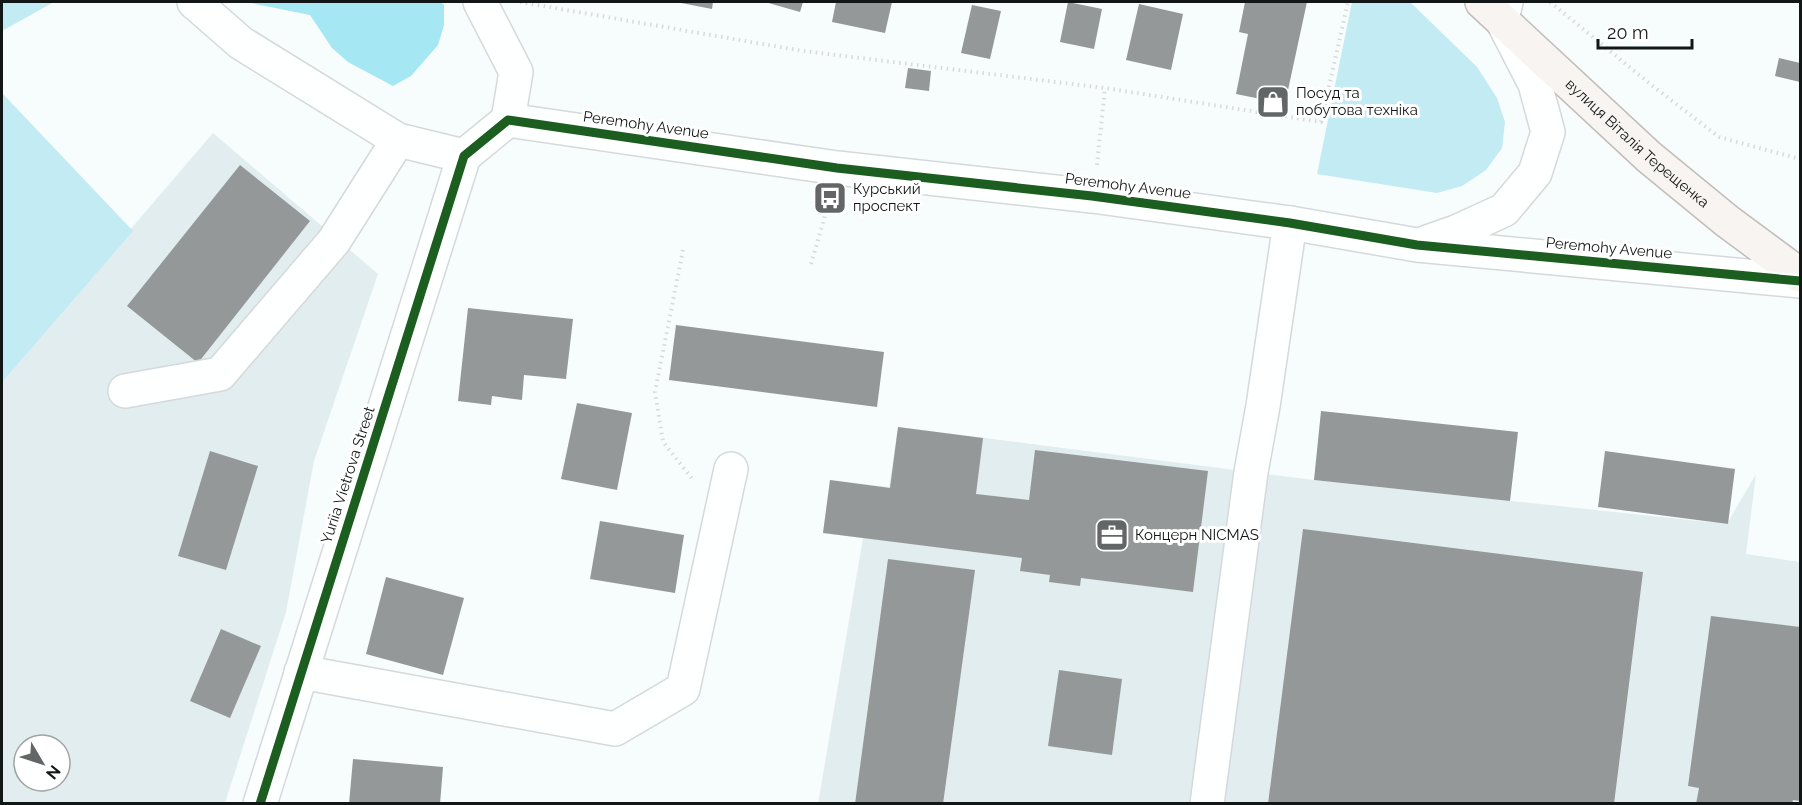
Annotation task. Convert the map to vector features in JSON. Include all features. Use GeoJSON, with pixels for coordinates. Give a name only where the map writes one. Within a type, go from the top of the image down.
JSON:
{"type":"FeatureCollection","features":[{"type":"Feature","properties":{"kind":"main road","name":"вулиця Віталія Терещенка"},"geometry":{"type":"LineString","coordinates":[[1497,8],[1649,157],[1727,221],[1800,275]]}},
{"type":"Feature","properties":{"kind":"street"},"geometry":{"type":"LineString","coordinates":[[194,2],[241,43],[398,140],[464,156],[508,120],[516,72],[480,2]]}},
{"type":"Feature","properties":{"kind":"street"},"geometry":{"type":"LineString","coordinates":[[1418,245],[1456,232],[1504,210],[1535,173],[1548,132],[1535,84],[1497,8]]}},
{"type":"Feature","properties":{"kind":"street","name":"Peremohy Avenue"},"geometry":{"type":"LineString","coordinates":[[508,120],[837,168],[1092,196],[1290,223],[1418,245],[1800,281]]}},
{"type":"Feature","properties":{"kind":"street"},"geometry":{"type":"LineString","coordinates":[[125,391],[220,374],[334,241],[398,140]]}},
{"type":"Feature","properties":{"kind":"street","name":"Yuriia Vietrova Street"},"geometry":{"type":"LineString","coordinates":[[260,804],[464,156]]}},
{"type":"Feature","properties":{"kind":"street"},"geometry":{"type":"LineString","coordinates":[[1207,804],[1251,472],[1290,223]]}},
{"type":"Feature","properties":{"kind":"street"},"geometry":{"type":"LineString","coordinates":[[301,672],[615,729],[683,689],[730,469]]}},
{"type":"Feature","properties":{"kind":"path"},"geometry":{"type":"LineString","coordinates":[[520,2],[803,51],[1105,88],[1322,122],[1348,2]]}},
{"type":"Feature","properties":{"kind":"path"},"geometry":{"type":"LineString","coordinates":[[1550,2],[1719,137],[1800,159]]}},
{"type":"Feature","properties":{"kind":"path"},"geometry":{"type":"LineString","coordinates":[[1092,196],[1105,88]]}},
{"type":"Feature","properties":{"kind":"path"},"geometry":{"type":"LineString","coordinates":[[812,264],[837,168]]}},
{"type":"Feature","properties":{"kind":"path"},"geometry":{"type":"LineString","coordinates":[[682,250],[655,392],[663,442],[721,515]]}},
{"type":"Feature","properties":{"kind":"shaded area"},"geometry":{"type":"Polygon","coordinates":[[[2,2],[54,2],[2,31],[2,2]]]}},
{"type":"Feature","properties":{"kind":"shaded area"},"geometry":{"type":"Polygon","coordinates":[[[246,2],[441,2],[444,5],[444,25],[438,45],[411,76],[393,86],[348,62],[332,48],[310,15],[246,2]]]}},
{"type":"Feature","properties":{"kind":"shaded area"},"geometry":{"type":"Polygon","coordinates":[[[1352,2],[1410,2],[1477,67],[1497,98],[1505,122],[1502,148],[1486,170],[1462,186],[1437,193],[1317,174],[1352,2]]]}},
{"type":"Feature","properties":{"kind":"shaded area"},"geometry":{"type":"Polygon","coordinates":[[[2,93],[133,231],[2,382],[2,93]]]}},
{"type":"Feature","properties":{"kind":"shaded area"},"geometry":{"type":"Polygon","coordinates":[[[213,133],[378,274],[314,461],[286,612],[225,803],[2,804],[2,379],[213,133]]]}},
{"type":"Feature","properties":{"kind":"shaded area"},"geometry":{"type":"Polygon","coordinates":[[[898,427],[1314,480],[1727,524],[1756,474],[1746,554],[1800,562],[1800,803],[818,804],[863,538],[823,533],[830,480],[889,487],[898,427]]]}},
{"type":"Feature","properties":{"kind":"building"},"geometry":{"type":"Polygon","coordinates":[[[676,2],[713,2],[712,9],[676,2]]]}},
{"type":"Feature","properties":{"kind":"building"},"geometry":{"type":"Polygon","coordinates":[[[765,2],[803,2],[800,12],[765,2]]]}},
{"type":"Feature","properties":{"kind":"building"},"geometry":{"type":"Polygon","coordinates":[[[836,2],[892,2],[885,33],[832,22],[836,2]]]}},
{"type":"Feature","properties":{"kind":"building"},"geometry":{"type":"Polygon","coordinates":[[[1068,2],[1102,9],[1094,49],[1060,42],[1068,2]]]}},
{"type":"Feature","properties":{"kind":"building"},"geometry":{"type":"Polygon","coordinates":[[[1245,2],[1307,2],[1285,104],[1236,94],[1248,34],[1239,32],[1245,2]]]}},
{"type":"Feature","properties":{"kind":"building"},"geometry":{"type":"Polygon","coordinates":[[[1139,4],[1183,14],[1171,70],[1126,60],[1139,4]]]}},
{"type":"Feature","properties":{"kind":"building"},"geometry":{"type":"Polygon","coordinates":[[[972,5],[1001,11],[990,59],[961,53],[972,5]]]}},
{"type":"Feature","properties":{"kind":"building"},"geometry":{"type":"Polygon","coordinates":[[[1779,58],[1800,63],[1800,82],[1775,76],[1779,58]]]}},
{"type":"Feature","properties":{"kind":"building"},"geometry":{"type":"Polygon","coordinates":[[[908,68],[931,71],[929,91],[905,88],[908,68]]]}},
{"type":"Feature","properties":{"kind":"building"},"geometry":{"type":"Polygon","coordinates":[[[240,165],[310,221],[198,363],[127,306],[240,165]]]}},
{"type":"Feature","properties":{"kind":"building"},"geometry":{"type":"Polygon","coordinates":[[[468,308],[573,319],[566,379],[524,375],[522,400],[492,396],[491,405],[458,401],[468,308]]]}},
{"type":"Feature","properties":{"kind":"building"},"geometry":{"type":"Polygon","coordinates":[[[676,325],[884,352],[877,407],[669,380],[676,325]]]}},
{"type":"Feature","properties":{"kind":"building"},"geometry":{"type":"Polygon","coordinates":[[[577,403],[632,413],[617,490],[561,479],[577,403]]]}},
{"type":"Feature","properties":{"kind":"building"},"geometry":{"type":"Polygon","coordinates":[[[1321,411],[1518,432],[1510,501],[1314,480],[1321,411]]]}},
{"type":"Feature","properties":{"kind":"building"},"geometry":{"type":"Polygon","coordinates":[[[898,427],[983,438],[976,494],[1029,500],[1035,450],[1208,471],[1193,592],[1081,578],[1080,586],[1049,582],[1050,575],[1020,571],[1022,558],[823,533],[830,480],[890,488],[898,427]]]}},
{"type":"Feature","properties":{"kind":"building"},"geometry":{"type":"Polygon","coordinates":[[[210,451],[258,466],[226,570],[178,556],[210,451]]]}},
{"type":"Feature","properties":{"kind":"building"},"geometry":{"type":"Polygon","coordinates":[[[1605,451],[1735,469],[1728,524],[1598,507],[1605,451]]]}},
{"type":"Feature","properties":{"kind":"building"},"geometry":{"type":"Polygon","coordinates":[[[600,521],[684,535],[675,593],[590,579],[600,521]]]}},
{"type":"Feature","properties":{"kind":"building"},"geometry":{"type":"Polygon","coordinates":[[[1303,529],[1643,572],[1614,804],[1268,804],[1303,529]]]}},
{"type":"Feature","properties":{"kind":"building"},"geometry":{"type":"Polygon","coordinates":[[[888,559],[975,570],[943,804],[855,804],[888,559]]]}},
{"type":"Feature","properties":{"kind":"building"},"geometry":{"type":"Polygon","coordinates":[[[386,577],[464,598],[443,675],[366,654],[386,577]]]}},
{"type":"Feature","properties":{"kind":"building"},"geometry":{"type":"Polygon","coordinates":[[[1711,616],[1800,627],[1800,801],[1793,800],[1792,804],[1696,804],[1699,788],[1688,786],[1711,616]]]}},
{"type":"Feature","properties":{"kind":"building"},"geometry":{"type":"Polygon","coordinates":[[[221,629],[261,646],[230,718],[190,701],[221,629]]]}},
{"type":"Feature","properties":{"kind":"building"},"geometry":{"type":"Polygon","coordinates":[[[1059,670],[1122,679],[1112,755],[1048,746],[1059,670]]]}},
{"type":"Feature","properties":{"kind":"building"},"geometry":{"type":"Polygon","coordinates":[[[353,759],[443,767],[440,804],[349,804],[353,759]]]}},
{"type":"Feature","properties":{"kind":"cycle path"},"geometry":{"type":"LineString","coordinates":[[260,804],[464,156],[508,120],[837,168],[1092,196],[1290,223],[1417,245],[1800,281]]}},
{"type":"Feature","properties":{"kind":"place","name":"Посуд та побутова техніка"},"geometry":{"type":"Point","coordinates":[1273,102]}},
{"type":"Feature","properties":{"kind":"place","name":"Курський проспект"},"geometry":{"type":"Point","coordinates":[830,198]}},
{"type":"Feature","properties":{"kind":"place","name":"Концерн NICMAS"},"geometry":{"type":"Point","coordinates":[1112,535]}}]}
